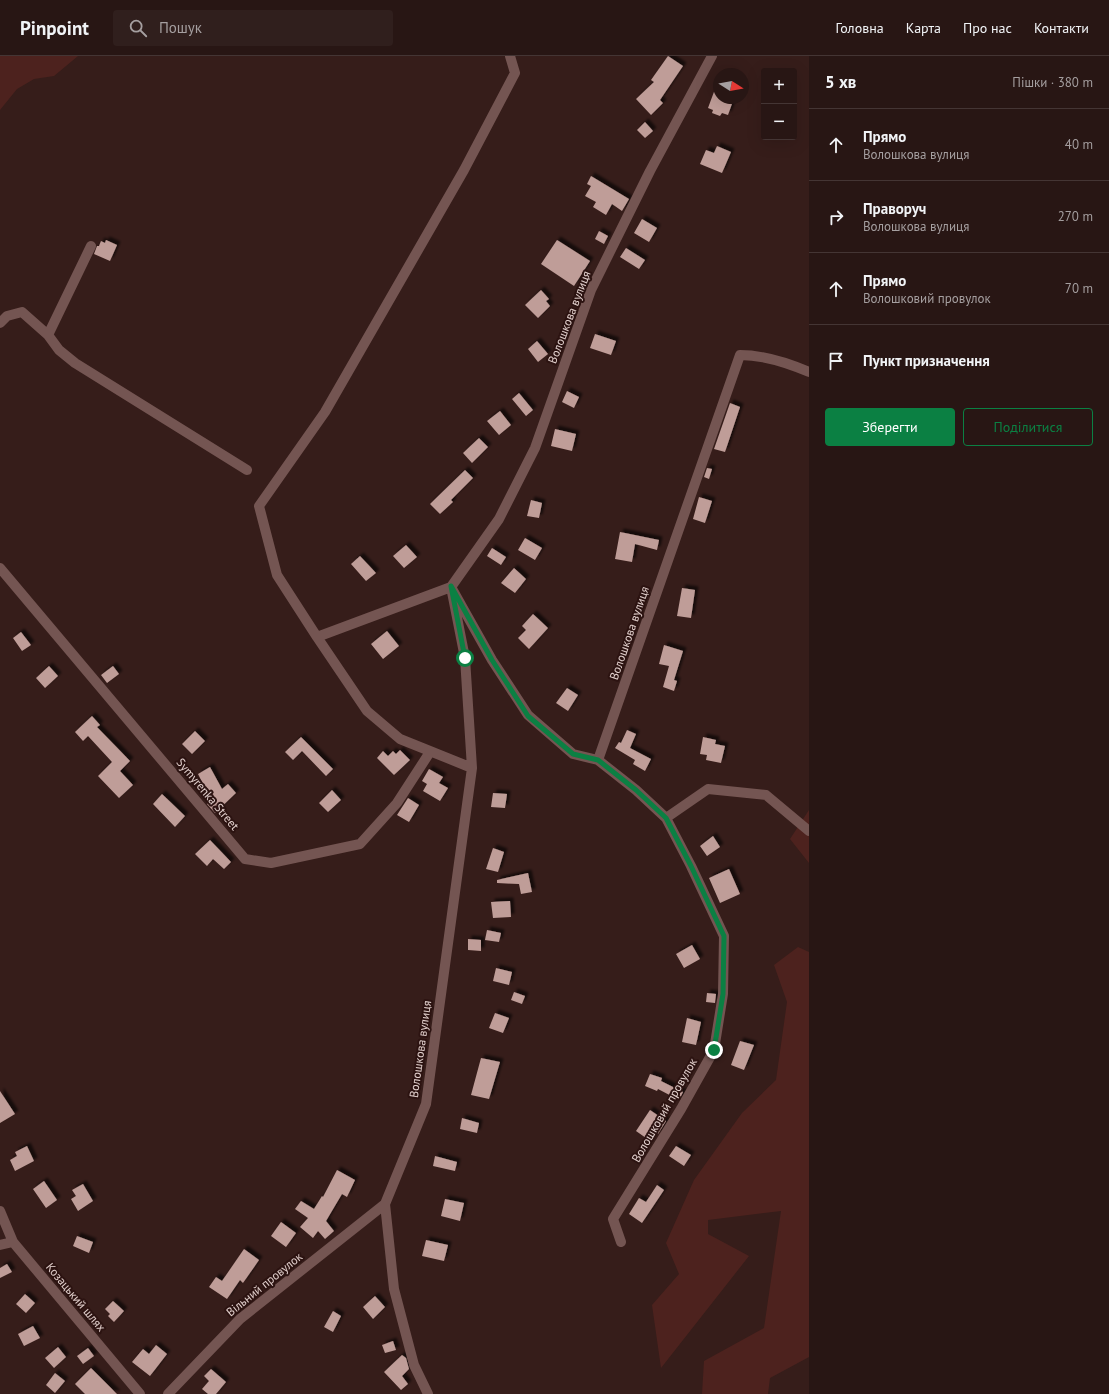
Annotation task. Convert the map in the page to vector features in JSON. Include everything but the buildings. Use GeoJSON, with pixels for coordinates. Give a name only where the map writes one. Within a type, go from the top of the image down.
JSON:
{"type":"FeatureCollection","features":[{"type":"Feature","properties":{"kind":"street"},"geometry":{"type":"LineString","coordinates":[[472,768],[430,752],[400,738],[367,711],[277,575],[259,506],[325,412],[464,170],[515,73],[510,56]]}},
{"type":"Feature","properties":{"kind":"street","name":"Волошкова вулиця"},"geometry":{"type":"LineString","coordinates":[[428,1394],[414,1365],[394,1289],[385,1204],[426,1104],[472,768],[465,658],[451,586],[499,519],[536,448],[591,290],[650,171],[712,56]]}},
{"type":"Feature","properties":{"kind":"street"},"geometry":{"type":"LineString","coordinates":[[48,335],[91,246]]}},
{"type":"Feature","properties":{"kind":"street"},"geometry":{"type":"LineString","coordinates":[[0,323],[8,316],[22,312],[48,335],[60,350],[75,363],[247,470]]}},
{"type":"Feature","properties":{"kind":"street","name":"Волошкова вулиця"},"geometry":{"type":"LineString","coordinates":[[598,760],[740,355],[752,355],[809,372]]}},
{"type":"Feature","properties":{"kind":"street","name":"Symyrenka Street"},"geometry":{"type":"LineString","coordinates":[[0,568],[245,859],[271,863],[360,844],[397,803],[430,752]]}},
{"type":"Feature","properties":{"kind":"street"},"geometry":{"type":"LineString","coordinates":[[317,637],[451,586],[492,660],[528,716],[573,754],[598,760],[636,790],[666,818],[708,789],[766,795],[809,831]]}},
{"type":"Feature","properties":{"kind":"street","name":"Волошковий провулок"},"geometry":{"type":"LineString","coordinates":[[621,1242],[614,1219],[681,1109],[714,1050],[723,994],[724,936],[691,866],[666,818]]}},
{"type":"Feature","properties":{"kind":"street","name":"Вільний провулок"},"geometry":{"type":"LineString","coordinates":[[168,1394],[240,1319],[385,1204]]}},
{"type":"Feature","properties":{"kind":"street","name":"Козацький шлях"},"geometry":{"type":"LineString","coordinates":[[0,1211],[13,1242],[140,1394]]}},
{"type":"Feature","properties":{"kind":"street"},"geometry":{"type":"LineString","coordinates":[[0,1245],[13,1242]]}},
{"type":"Feature","properties":{"kind":"shaded area"},"geometry":{"type":"Polygon","coordinates":[[[0,56],[78,56],[54,76],[34,79],[17,89],[0,110],[0,56]]]}},
{"type":"Feature","properties":{"kind":"shaded area"},"geometry":{"type":"Polygon","coordinates":[[[809,810],[809,863],[790,839],[809,810]]]}},
{"type":"Feature","properties":{"kind":"shaded area"},"geometry":{"type":"Polygon","coordinates":[[[798,947],[809,952],[809,1357],[770,1378],[768,1394],[702,1394],[704,1361],[764,1328],[781,1211],[708,1220],[708,1234],[749,1256],[661,1368],[652,1305],[679,1274],[666,1243],[694,1180],[742,1113],[776,1080],[787,1002],[774,965],[798,947]]]}},
{"type":"Feature","properties":{"kind":"route"},"geometry":{"type":"LineString","coordinates":[[465,658],[451,586],[492,660],[528,716],[573,754],[598,760],[636,790],[666,818],[691,866],[724,936],[723,994],[714,1050]]}}]}
